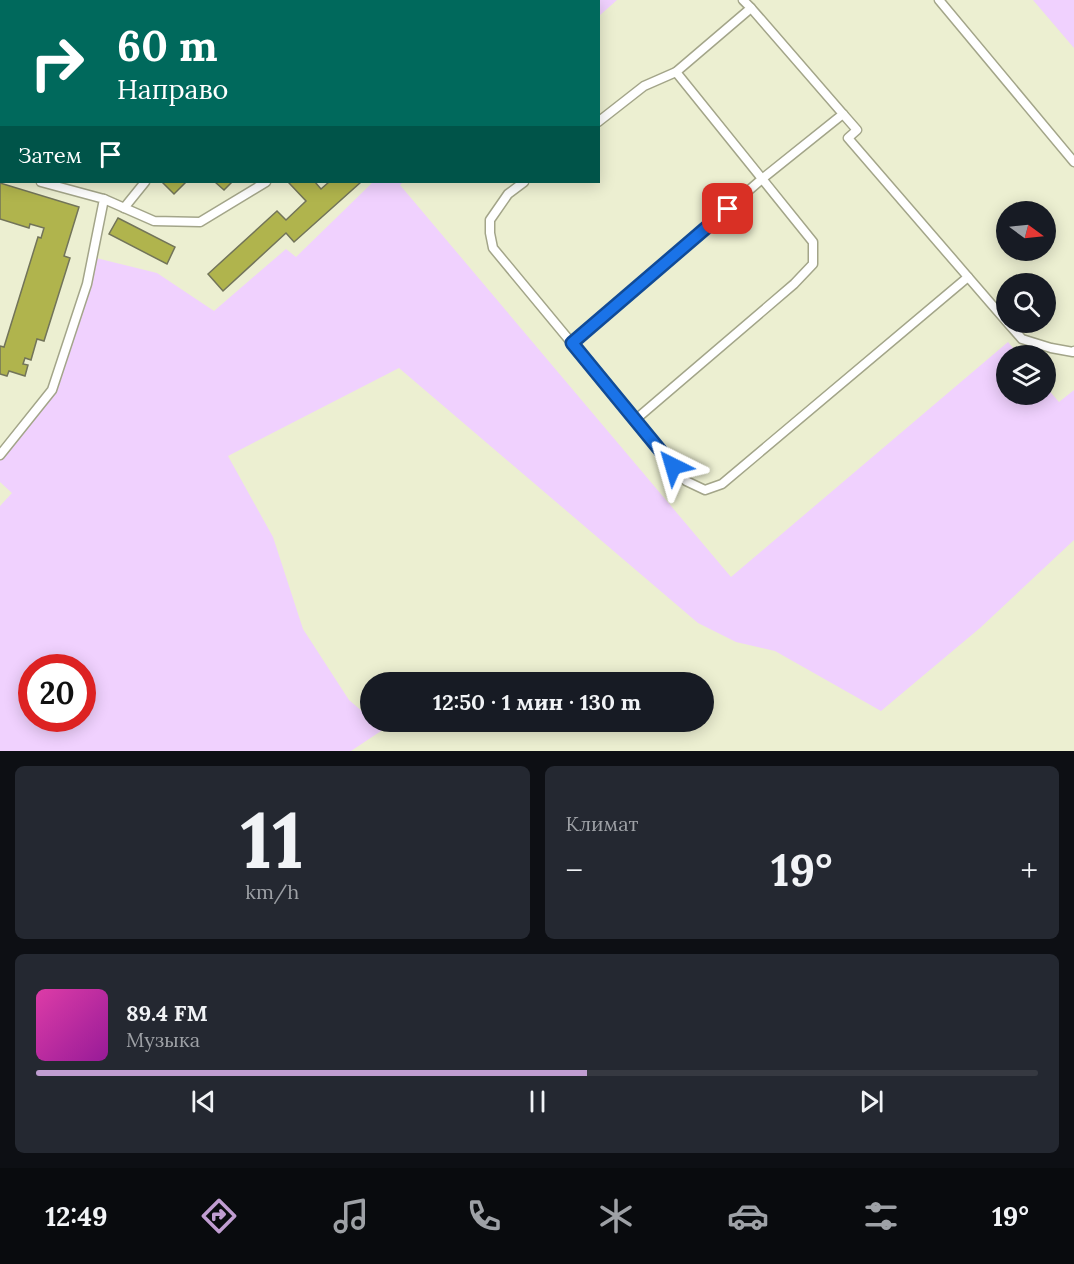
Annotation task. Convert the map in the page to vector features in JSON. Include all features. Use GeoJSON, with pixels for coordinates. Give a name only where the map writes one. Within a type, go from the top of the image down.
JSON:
{"type":"FeatureCollection","features":[{"type":"Feature","properties":{"kind":"lane"},"geometry":{"type":"LineString","coordinates":[[743,0],[856,130],[848,138],[996,309]]}},
{"type":"Feature","properties":{"kind":"lane"},"geometry":{"type":"LineString","coordinates":[[939,0],[1074,162]]}},
{"type":"Feature","properties":{"kind":"lane"},"geometry":{"type":"LineString","coordinates":[[600,120],[645,86],[676,72],[751,8]]}},
{"type":"Feature","properties":{"kind":"lane"},"geometry":{"type":"LineString","coordinates":[[635,420],[794,284],[813,264],[813,242],[676,72]]}},
{"type":"Feature","properties":{"kind":"lane"},"geometry":{"type":"LineString","coordinates":[[572,343],[762,179],[843,114]]}},
{"type":"Feature","properties":{"kind":"lane"},"geometry":{"type":"LineString","coordinates":[[55,183],[104,199],[154,221],[200,222],[264,183]]}},
{"type":"Feature","properties":{"kind":"lane"},"geometry":{"type":"LineString","coordinates":[[124,208],[144,183]]}},
{"type":"Feature","properties":{"kind":"lane"},"geometry":{"type":"LineString","coordinates":[[523,183],[508,194],[490,220],[493,248],[686,482],[705,490],[722,484],[968,277]]}},
{"type":"Feature","properties":{"kind":"lane"},"geometry":{"type":"LineString","coordinates":[[0,454],[52,390],[87,284],[104,199]]}},
{"type":"Feature","properties":{"kind":"lane"},"geometry":{"type":"LineString","coordinates":[[1017,333],[1022,339],[1051,348],[1074,351]]}},
{"type":"Feature","properties":{"kind":"shaded area"},"geometry":{"type":"Polygon","coordinates":[[[600,0],[617,0],[600,15],[600,0]]]}},
{"type":"Feature","properties":{"kind":"shaded area"},"geometry":{"type":"Polygon","coordinates":[[[1033,0],[1074,0],[1074,48],[1033,0]]]}},
{"type":"Feature","properties":{"kind":"shaded area"},"geometry":{"type":"Polygon","coordinates":[[[372,183],[402,183],[400,185],[731,577],[996,352],[996,405],[1056,405],[1056,399],[1059,402],[1074,390],[1074,540],[980,628],[881,711],[775,651],[736,642],[698,623],[399,368],[228,456],[273,537],[303,629],[349,700],[360,709],[360,732],[380,732],[351,751],[0,751],[0,506],[12,493],[0,482],[0,455],[52,390],[92,257],[157,273],[214,311],[286,249],[296,257],[372,183]]]}},
{"type":"Feature","properties":{"kind":"building"},"geometry":{"type":"Polygon","coordinates":[[[0,183],[79,207],[64,256],[70,258],[44,341],[37,339],[31,360],[25,358],[23,364],[28,365],[25,376],[9,371],[7,376],[0,374],[0,346],[4,347],[38,237],[41,238],[44,228],[30,224],[29,228],[0,219],[0,183]]]}},
{"type":"Feature","properties":{"kind":"building"},"geometry":{"type":"Polygon","coordinates":[[[163,183],[185,183],[174,194],[163,183]]]}},
{"type":"Feature","properties":{"kind":"building"},"geometry":{"type":"Polygon","coordinates":[[[216,183],[231,183],[224,190],[216,183]]]}},
{"type":"Feature","properties":{"kind":"building"},"geometry":{"type":"Polygon","coordinates":[[[289,183],[316,183],[321,189],[328,183],[360,183],[294,242],[286,233],[223,291],[208,274],[277,211],[286,220],[306,201],[289,183]]]}},
{"type":"Feature","properties":{"kind":"building"},"geometry":{"type":"Polygon","coordinates":[[[118,218],[175,247],[167,264],[109,234],[118,218]]]}},
{"type":"Feature","properties":{"kind":"route"},"geometry":{"type":"LineString","coordinates":[[673,466],[572,343],[728,209]]}}]}
